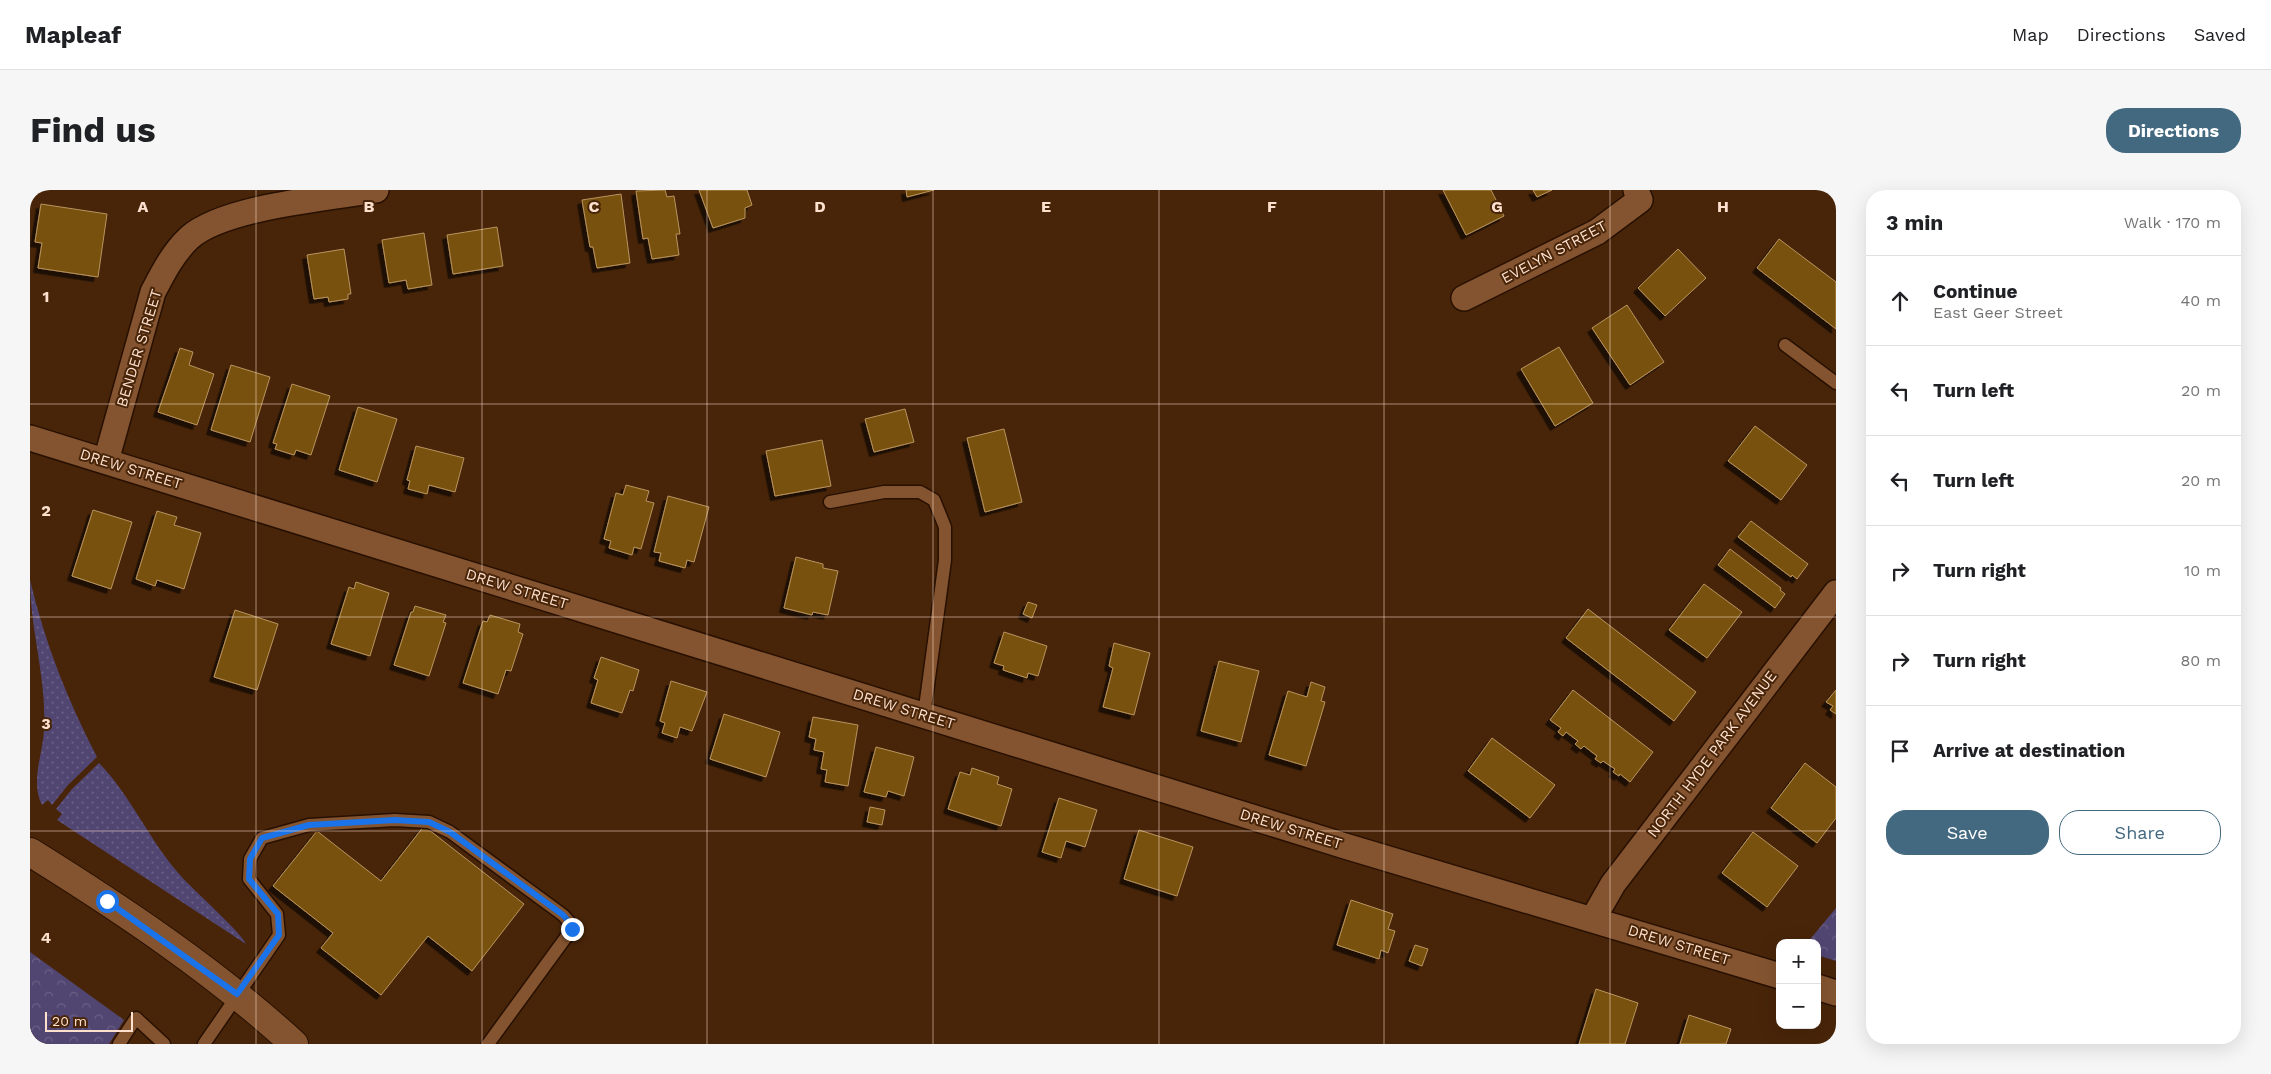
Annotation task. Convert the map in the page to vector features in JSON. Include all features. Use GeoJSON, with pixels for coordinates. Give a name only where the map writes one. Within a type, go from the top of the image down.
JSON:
{"type":"FeatureCollection","features":[{"type":"Feature","properties":{"kind":"main road"},"geometry":{"type":"LineString","coordinates":[[30,852],[107,901],[237,994],[294,1044]]}},
{"type":"Feature","properties":{"kind":"street","name":"BENDER STREET"},"geometry":{"type":"LineString","coordinates":[[106,461],[153,292],[178,250],[190,237],[210,225],[237,214],[376,190]]}},
{"type":"Feature","properties":{"kind":"street","name":"EVELYN STREET"},"geometry":{"type":"LineString","coordinates":[[1464,298],[1597,232],[1638,195]]}},
{"type":"Feature","properties":{"kind":"street","name":"DREW STREET"},"geometry":{"type":"LineString","coordinates":[[30,438],[1345,846],[1776,975]]}},
{"type":"Feature","properties":{"kind":"street","name":"NORTH HYDE PARK AVENUE"},"geometry":{"type":"LineString","coordinates":[[1593,919],[1613,884],[1836,593]]}},
{"type":"Feature","properties":{"kind":"street"},"geometry":{"type":"LineString","coordinates":[[1821,988],[1836,993]]}},
{"type":"Feature","properties":{"kind":"lane"},"geometry":{"type":"LineString","coordinates":[[1786,345],[1836,383]]}},
{"type":"Feature","properties":{"kind":"lane"},"geometry":{"type":"LineString","coordinates":[[830,502],[884,492],[920,492],[934,500],[945,527],[945,560],[924,715]]}},
{"type":"Feature","properties":{"kind":"lane"},"geometry":{"type":"LineString","coordinates":[[204,1044],[279,935],[278,914],[249,879],[250,859],[262,838],[309,825],[395,820],[429,822],[450,832],[563,915],[571,924],[572,929],[488,1044]]}},
{"type":"Feature","properties":{"kind":"lane"},"geometry":{"type":"LineString","coordinates":[[119,1044],[136,1018],[164,1044]]}},
{"type":"Feature","properties":{"kind":"green space"},"geometry":{"type":"Polygon","coordinates":[[[30,580],[58,670],[76,714],[97,757],[68,785],[52,805],[48,800],[42,805],[37,787],[44,730],[44,711],[30,580]]]}},
{"type":"Feature","properties":{"kind":"green space"},"geometry":{"type":"Polygon","coordinates":[[[99,763],[121,790],[180,875],[243,938],[246,944],[57,820],[62,814],[56,809],[72,789],[99,763]]]}},
{"type":"Feature","properties":{"kind":"green space"},"geometry":{"type":"Polygon","coordinates":[[[1836,908],[1836,961],[1821,956],[1821,939],[1810,939],[1836,908]]]}},
{"type":"Feature","properties":{"kind":"green space"},"geometry":{"type":"Polygon","coordinates":[[[30,952],[124,1020],[109,1044],[30,1044],[30,952]]]}},
{"type":"Feature","properties":{"kind":"building"},"geometry":{"type":"Polygon","coordinates":[[[665,190],[667,197],[674,196],[680,234],[676,234],[679,255],[652,259],[648,238],[643,239],[636,191],[665,190]]]}},
{"type":"Feature","properties":{"kind":"building"},"geometry":{"type":"Polygon","coordinates":[[[699,190],[747,190],[752,205],[745,208],[745,218],[713,228],[699,190]]]}},
{"type":"Feature","properties":{"kind":"building"},"geometry":{"type":"Polygon","coordinates":[[[906,190],[934,190],[907,197],[906,190]]]}},
{"type":"Feature","properties":{"kind":"building"},"geometry":{"type":"Polygon","coordinates":[[[1443,190],[1491,190],[1504,216],[1466,235],[1443,190]]]}},
{"type":"Feature","properties":{"kind":"building"},"geometry":{"type":"Polygon","coordinates":[[[1533,190],[1552,190],[1537,197],[1533,190]]]}},
{"type":"Feature","properties":{"kind":"building"},"geometry":{"type":"Polygon","coordinates":[[[621,194],[630,263],[597,268],[593,247],[590,247],[582,200],[621,194]]]}},
{"type":"Feature","properties":{"kind":"building"},"geometry":{"type":"Polygon","coordinates":[[[41,204],[107,214],[98,277],[38,268],[42,243],[35,242],[41,204]]]}},
{"type":"Feature","properties":{"kind":"building"},"geometry":{"type":"Polygon","coordinates":[[[497,227],[503,266],[453,274],[447,235],[497,227]]]}},
{"type":"Feature","properties":{"kind":"building"},"geometry":{"type":"Polygon","coordinates":[[[424,233],[432,285],[408,289],[406,280],[389,283],[382,240],[424,233]]]}},
{"type":"Feature","properties":{"kind":"building"},"geometry":{"type":"Polygon","coordinates":[[[1779,239],[1836,282],[1836,329],[1757,268],[1779,239]]]}},
{"type":"Feature","properties":{"kind":"building"},"geometry":{"type":"Polygon","coordinates":[[[344,249],[351,294],[348,294],[348,299],[329,302],[328,297],[314,299],[307,255],[344,249]]]}},
{"type":"Feature","properties":{"kind":"building"},"geometry":{"type":"Polygon","coordinates":[[[1678,249],[1706,278],[1665,316],[1638,288],[1678,249]]]}},
{"type":"Feature","properties":{"kind":"building"},"geometry":{"type":"Polygon","coordinates":[[[1627,305],[1664,362],[1630,385],[1592,328],[1627,305]]]}},
{"type":"Feature","properties":{"kind":"building"},"geometry":{"type":"Polygon","coordinates":[[[1559,347],[1593,403],[1555,426],[1521,369],[1559,347]]]}},
{"type":"Feature","properties":{"kind":"building"},"geometry":{"type":"Polygon","coordinates":[[[180,348],[193,352],[189,365],[214,374],[197,425],[158,412],[180,348]]]}},
{"type":"Feature","properties":{"kind":"building"},"geometry":{"type":"Polygon","coordinates":[[[231,365],[270,377],[250,442],[211,430],[231,365]]]}},
{"type":"Feature","properties":{"kind":"building"},"geometry":{"type":"Polygon","coordinates":[[[292,384],[330,396],[311,455],[296,450],[294,455],[275,449],[277,444],[273,443],[292,384]]]}},
{"type":"Feature","properties":{"kind":"building"},"geometry":{"type":"Polygon","coordinates":[[[358,407],[397,419],[377,482],[339,470],[358,407]]]}},
{"type":"Feature","properties":{"kind":"building"},"geometry":{"type":"Polygon","coordinates":[[[905,409],[914,442],[874,452],[865,419],[905,409]]]}},
{"type":"Feature","properties":{"kind":"building"},"geometry":{"type":"Polygon","coordinates":[[[1755,426],[1807,465],[1781,500],[1728,461],[1755,426]]]}},
{"type":"Feature","properties":{"kind":"building"},"geometry":{"type":"Polygon","coordinates":[[[1004,429],[1022,502],[985,512],[967,438],[1004,429]]]}},
{"type":"Feature","properties":{"kind":"building"},"geometry":{"type":"Polygon","coordinates":[[[822,440],[831,486],[775,496],[766,451],[822,440]]]}},
{"type":"Feature","properties":{"kind":"building"},"geometry":{"type":"Polygon","coordinates":[[[416,446],[464,458],[455,492],[429,485],[427,494],[408,489],[410,481],[407,480],[416,446]]]}},
{"type":"Feature","properties":{"kind":"building"},"geometry":{"type":"Polygon","coordinates":[[[626,485],[649,491],[646,501],[654,503],[641,549],[634,547],[632,555],[609,548],[611,541],[604,539],[616,493],[623,495],[626,485]]]}},
{"type":"Feature","properties":{"kind":"building"},"geometry":{"type":"Polygon","coordinates":[[[668,496],[709,507],[694,562],[687,560],[685,568],[659,561],[661,553],[654,552],[668,496]]]}},
{"type":"Feature","properties":{"kind":"building"},"geometry":{"type":"Polygon","coordinates":[[[93,510],[132,522],[111,589],[72,576],[93,510]]]}},
{"type":"Feature","properties":{"kind":"building"},"geometry":{"type":"Polygon","coordinates":[[[157,511],[177,517],[174,525],[201,533],[184,589],[157,580],[155,586],[136,579],[157,511]]]}},
{"type":"Feature","properties":{"kind":"building"},"geometry":{"type":"Polygon","coordinates":[[[1751,521],[1808,564],[1797,579],[1792,575],[1791,577],[1738,537],[1751,521]]]}},
{"type":"Feature","properties":{"kind":"building"},"geometry":{"type":"Polygon","coordinates":[[[1730,549],[1781,588],[1780,590],[1785,594],[1775,608],[1718,565],[1730,549]]]}},
{"type":"Feature","properties":{"kind":"building"},"geometry":{"type":"Polygon","coordinates":[[[796,557],[823,564],[823,568],[838,571],[828,615],[813,612],[812,615],[784,608],[796,557]]]}},
{"type":"Feature","properties":{"kind":"building"},"geometry":{"type":"Polygon","coordinates":[[[356,582],[389,593],[370,656],[331,644],[349,587],[354,589],[356,582]]]}},
{"type":"Feature","properties":{"kind":"building"},"geometry":{"type":"Polygon","coordinates":[[[1704,584],[1742,612],[1707,658],[1669,630],[1704,584]]]}},
{"type":"Feature","properties":{"kind":"building"},"geometry":{"type":"Polygon","coordinates":[[[1028,602],[1037,605],[1032,618],[1023,614],[1028,602]]]}},
{"type":"Feature","properties":{"kind":"building"},"geometry":{"type":"Polygon","coordinates":[[[415,606],[446,615],[443,622],[446,623],[429,676],[394,665],[411,612],[413,612],[415,606]]]}},
{"type":"Feature","properties":{"kind":"building"},"geometry":{"type":"Polygon","coordinates":[[[1588,609],[1696,692],[1674,721],[1566,638],[1588,609]]]}},
{"type":"Feature","properties":{"kind":"building"},"geometry":{"type":"Polygon","coordinates":[[[235,610],[278,624],[257,690],[214,677],[235,610]]]}},
{"type":"Feature","properties":{"kind":"building"},"geometry":{"type":"Polygon","coordinates":[[[490,615],[520,624],[518,632],[523,634],[511,671],[506,670],[498,694],[463,683],[483,621],[487,622],[490,615]]]}},
{"type":"Feature","properties":{"kind":"building"},"geometry":{"type":"Polygon","coordinates":[[[1004,632],[1047,646],[1038,676],[1028,673],[1027,678],[1003,670],[1004,666],[994,663],[1004,632]]]}},
{"type":"Feature","properties":{"kind":"building"},"geometry":{"type":"Polygon","coordinates":[[[1114,643],[1150,653],[1134,715],[1103,707],[1113,668],[1109,666],[1114,643]]]}},
{"type":"Feature","properties":{"kind":"building"},"geometry":{"type":"Polygon","coordinates":[[[601,657],[639,670],[633,691],[630,690],[622,713],[591,703],[598,680],[594,678],[601,657]]]}},
{"type":"Feature","properties":{"kind":"building"},"geometry":{"type":"Polygon","coordinates":[[[1219,661],[1259,671],[1241,742],[1201,731],[1219,661]]]}},
{"type":"Feature","properties":{"kind":"building"},"geometry":{"type":"Polygon","coordinates":[[[671,681],[707,692],[692,731],[680,727],[677,738],[662,733],[665,723],[660,721],[671,681]]]}},
{"type":"Feature","properties":{"kind":"building"},"geometry":{"type":"Polygon","coordinates":[[[1311,682],[1325,687],[1321,701],[1325,702],[1306,766],[1269,755],[1288,691],[1307,697],[1311,682]]]}},
{"type":"Feature","properties":{"kind":"building"},"geometry":{"type":"Polygon","coordinates":[[[1573,690],[1653,752],[1630,782],[1620,774],[1619,776],[1613,772],[1615,769],[1603,761],[1601,763],[1595,759],[1597,756],[1584,746],[1581,749],[1575,744],[1578,741],[1566,732],[1563,736],[1558,732],[1561,728],[1550,720],[1573,690]]]}},
{"type":"Feature","properties":{"kind":"building"},"geometry":{"type":"Polygon","coordinates":[[[1836,690],[1836,714],[1830,710],[1833,706],[1826,702],[1836,690]]]}},
{"type":"Feature","properties":{"kind":"building"},"geometry":{"type":"Polygon","coordinates":[[[724,714],[780,732],[766,777],[710,759],[724,714]]]}},
{"type":"Feature","properties":{"kind":"building"},"geometry":{"type":"Polygon","coordinates":[[[813,717],[858,725],[848,786],[825,782],[827,770],[821,769],[824,752],[814,750],[816,739],[809,737],[813,717]]]}},
{"type":"Feature","properties":{"kind":"building"},"geometry":{"type":"Polygon","coordinates":[[[1492,738],[1555,785],[1530,818],[1468,771],[1492,738]]]}},
{"type":"Feature","properties":{"kind":"building"},"geometry":{"type":"Polygon","coordinates":[[[876,747],[914,757],[904,796],[888,791],[886,797],[864,792],[876,747]]]}},
{"type":"Feature","properties":{"kind":"building"},"geometry":{"type":"Polygon","coordinates":[[[1805,763],[1836,787],[1836,818],[1817,843],[1771,808],[1805,763]]]}},
{"type":"Feature","properties":{"kind":"building"},"geometry":{"type":"Polygon","coordinates":[[[972,768],[999,777],[997,784],[1012,789],[1001,826],[948,809],[960,772],[970,775],[972,768]]]}},
{"type":"Feature","properties":{"kind":"building"},"geometry":{"type":"Polygon","coordinates":[[[1059,798],[1097,810],[1085,847],[1066,841],[1061,858],[1042,852],[1059,798]]]}},
{"type":"Feature","properties":{"kind":"building"},"geometry":{"type":"Polygon","coordinates":[[[870,807],[885,810],[882,825],[867,822],[870,807]]]}},
{"type":"Feature","properties":{"kind":"building"},"geometry":{"type":"Polygon","coordinates":[[[424,826],[524,904],[472,971],[428,936],[381,995],[321,948],[333,933],[273,886],[317,831],[381,881],[424,826]]]}},
{"type":"Feature","properties":{"kind":"building"},"geometry":{"type":"Polygon","coordinates":[[[1139,830],[1193,847],[1177,896],[1124,879],[1139,830]]]}},
{"type":"Feature","properties":{"kind":"building"},"geometry":{"type":"Polygon","coordinates":[[[1753,832],[1798,866],[1767,907],[1722,873],[1753,832]]]}},
{"type":"Feature","properties":{"kind":"building"},"geometry":{"type":"Polygon","coordinates":[[[1351,900],[1393,914],[1388,929],[1395,931],[1388,953],[1381,950],[1379,959],[1337,945],[1351,900]]]}},
{"type":"Feature","properties":{"kind":"building"},"geometry":{"type":"Polygon","coordinates":[[[1415,945],[1428,949],[1422,966],[1409,961],[1415,945]]]}},
{"type":"Feature","properties":{"kind":"building"},"geometry":{"type":"Polygon","coordinates":[[[1596,989],[1638,1003],[1625,1044],[1579,1044],[1596,989]]]}},
{"type":"Feature","properties":{"kind":"building"},"geometry":{"type":"Polygon","coordinates":[[[1689,1015],[1731,1029],[1726,1044],[1680,1044],[1689,1015]]]}},
{"type":"Feature","properties":{"kind":"route"},"geometry":{"type":"LineString","coordinates":[[107,901],[237,994],[279,935],[278,914],[249,879],[250,859],[262,838],[309,825],[395,820],[429,822],[450,832],[563,915],[571,924],[572,929]]}}]}
